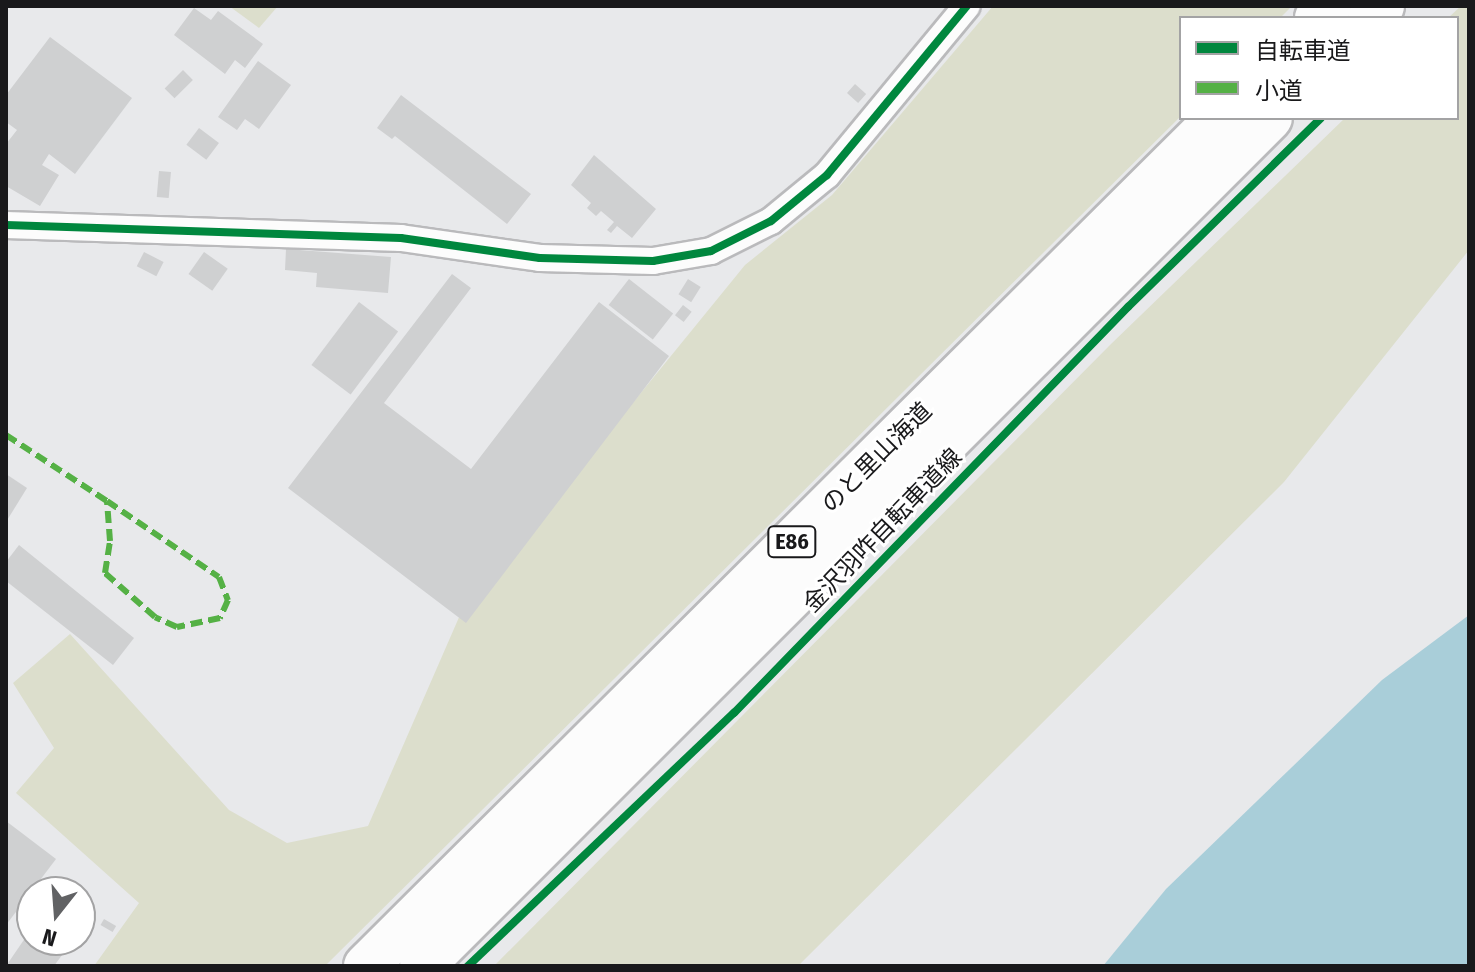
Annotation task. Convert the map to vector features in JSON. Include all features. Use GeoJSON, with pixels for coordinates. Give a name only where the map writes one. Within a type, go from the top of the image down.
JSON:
{"type":"FeatureCollection","features":[{"type":"Feature","properties":{"kind":"highway","name":"のと里山海道"},"geometry":{"type":"LineString","coordinates":[[366,966],[1216,120]]}},
{"type":"Feature","properties":{"kind":"highway","name":"のと里山海道"},"geometry":{"type":"LineString","coordinates":[[422,966],[1268,120]]}},
{"type":"Feature","properties":{"kind":"street"},"geometry":{"type":"LineString","coordinates":[[6,225],[401,238],[540,258],[653,261],[711,251],[771,221],[827,175],[967,6]]}},
{"type":"Feature","properties":{"kind":"green space"},"geometry":{"type":"Polygon","coordinates":[[[229,6],[278,6],[259,28],[229,6]]]}},
{"type":"Feature","properties":{"kind":"green space"},"geometry":{"type":"Polygon","coordinates":[[[993,6],[1292,6],[1282,16],[1179,16],[1179,118],[325,966],[94,966],[139,903],[16,793],[54,748],[13,683],[70,634],[229,810],[287,843],[368,826],[460,615],[745,265],[832,195],[993,6]]]}},
{"type":"Feature","properties":{"kind":"green space"},"geometry":{"type":"Polygon","coordinates":[[[1461,6],[1469,6],[1469,250],[1284,482],[798,966],[494,966],[1111,344],[1343,120],[1459,120],[1459,16],[1450,16],[1461,6]]]}},
{"type":"Feature","properties":{"kind":"water"},"geometry":{"type":"Polygon","coordinates":[[[1469,615],[1469,966],[1103,966],[1166,889],[1382,680],[1469,615]]]}},
{"type":"Feature","properties":{"kind":"building"},"geometry":{"type":"Polygon","coordinates":[[[194,8],[211,20],[218,11],[263,44],[245,68],[235,60],[225,74],[174,35],[194,8]]]}},
{"type":"Feature","properties":{"kind":"building"},"geometry":{"type":"Polygon","coordinates":[[[50,37],[132,98],[75,174],[49,154],[42,165],[59,175],[40,206],[6,186],[6,144],[17,130],[6,122],[6,95],[50,37]]]}},
{"type":"Feature","properties":{"kind":"building"},"geometry":{"type":"Polygon","coordinates":[[[258,61],[291,85],[259,129],[245,119],[237,130],[218,117],[258,61]]]}},
{"type":"Feature","properties":{"kind":"building"},"geometry":{"type":"Polygon","coordinates":[[[183,70],[193,80],[175,98],[165,88],[183,70]]]}},
{"type":"Feature","properties":{"kind":"building"},"geometry":{"type":"Polygon","coordinates":[[[855,84],[866,94],[858,103],[847,93],[855,84]]]}},
{"type":"Feature","properties":{"kind":"building"},"geometry":{"type":"Polygon","coordinates":[[[401,95],[531,194],[507,224],[395,136],[392,139],[377,128],[401,95]]]}},
{"type":"Feature","properties":{"kind":"building"},"geometry":{"type":"Polygon","coordinates":[[[199,128],[219,143],[206,160],[186,145],[199,128]]]}},
{"type":"Feature","properties":{"kind":"building"},"geometry":{"type":"Polygon","coordinates":[[[594,155],[656,209],[632,238],[617,226],[611,233],[607,230],[614,222],[601,211],[596,216],[587,208],[591,203],[571,185],[594,155]]]}},
{"type":"Feature","properties":{"kind":"building"},"geometry":{"type":"Polygon","coordinates":[[[159,171],[171,172],[169,198],[157,197],[159,171]]]}},
{"type":"Feature","properties":{"kind":"building"},"geometry":{"type":"Polygon","coordinates":[[[286,249],[391,257],[388,293],[316,287],[317,273],[285,270],[286,249]]]}},
{"type":"Feature","properties":{"kind":"building"},"geometry":{"type":"Polygon","coordinates":[[[144,252],[164,262],[156,276],[137,266],[144,252]]]}},
{"type":"Feature","properties":{"kind":"building"},"geometry":{"type":"Polygon","coordinates":[[[204,252],[228,269],[212,291],[189,274],[204,252]]]}},
{"type":"Feature","properties":{"kind":"building"},"geometry":{"type":"Polygon","coordinates":[[[452,274],[471,288],[384,403],[471,469],[599,302],[669,356],[466,623],[288,488],[452,274]]]}},
{"type":"Feature","properties":{"kind":"building"},"geometry":{"type":"Polygon","coordinates":[[[629,279],[673,313],[653,339],[609,305],[629,279]]]}},
{"type":"Feature","properties":{"kind":"building"},"geometry":{"type":"Polygon","coordinates":[[[688,279],[701,287],[691,302],[678,294],[688,279]]]}},
{"type":"Feature","properties":{"kind":"building"},"geometry":{"type":"Polygon","coordinates":[[[359,302],[398,331],[351,395],[311,365],[359,302]]]}},
{"type":"Feature","properties":{"kind":"building"},"geometry":{"type":"Polygon","coordinates":[[[683,305],[692,312],[684,322],[675,315],[683,305]]]}},
{"type":"Feature","properties":{"kind":"building"},"geometry":{"type":"Polygon","coordinates":[[[6,474],[27,488],[6,522],[6,474]]]}},
{"type":"Feature","properties":{"kind":"building"},"geometry":{"type":"Polygon","coordinates":[[[19,545],[134,638],[113,665],[6,581],[6,562],[19,545]]]}},
{"type":"Feature","properties":{"kind":"building"},"geometry":{"type":"Polygon","coordinates":[[[6,821],[56,859],[43,876],[16,876],[16,912],[6,925],[6,821]]]}},
{"type":"Feature","properties":{"kind":"building"},"geometry":{"type":"Polygon","coordinates":[[[104,919],[116,926],[113,932],[100,925],[104,919]]]}},
{"type":"Feature","properties":{"kind":"building"},"geometry":{"type":"Polygon","coordinates":[[[16,951],[16,956],[61,956],[54,966],[6,966],[16,951]]]}},
{"type":"Feature","properties":{"kind":"marked path"},"geometry":{"type":"LineString","coordinates":[[6,435],[107,501],[219,577],[228,600],[220,618],[177,627],[155,617],[105,573],[110,541],[107,501]]}},
{"type":"Feature","properties":{"kind":"cycle path"},"geometry":{"type":"LineString","coordinates":[[6,225],[401,238],[540,258],[653,261],[711,251],[771,221],[827,175],[967,6]]}},
{"type":"Feature","properties":{"kind":"cycle path","name":"金沢羽咋自転車道線"},"geometry":{"type":"LineString","coordinates":[[468,966],[734,713],[1128,307],[1319,120]]}}]}
